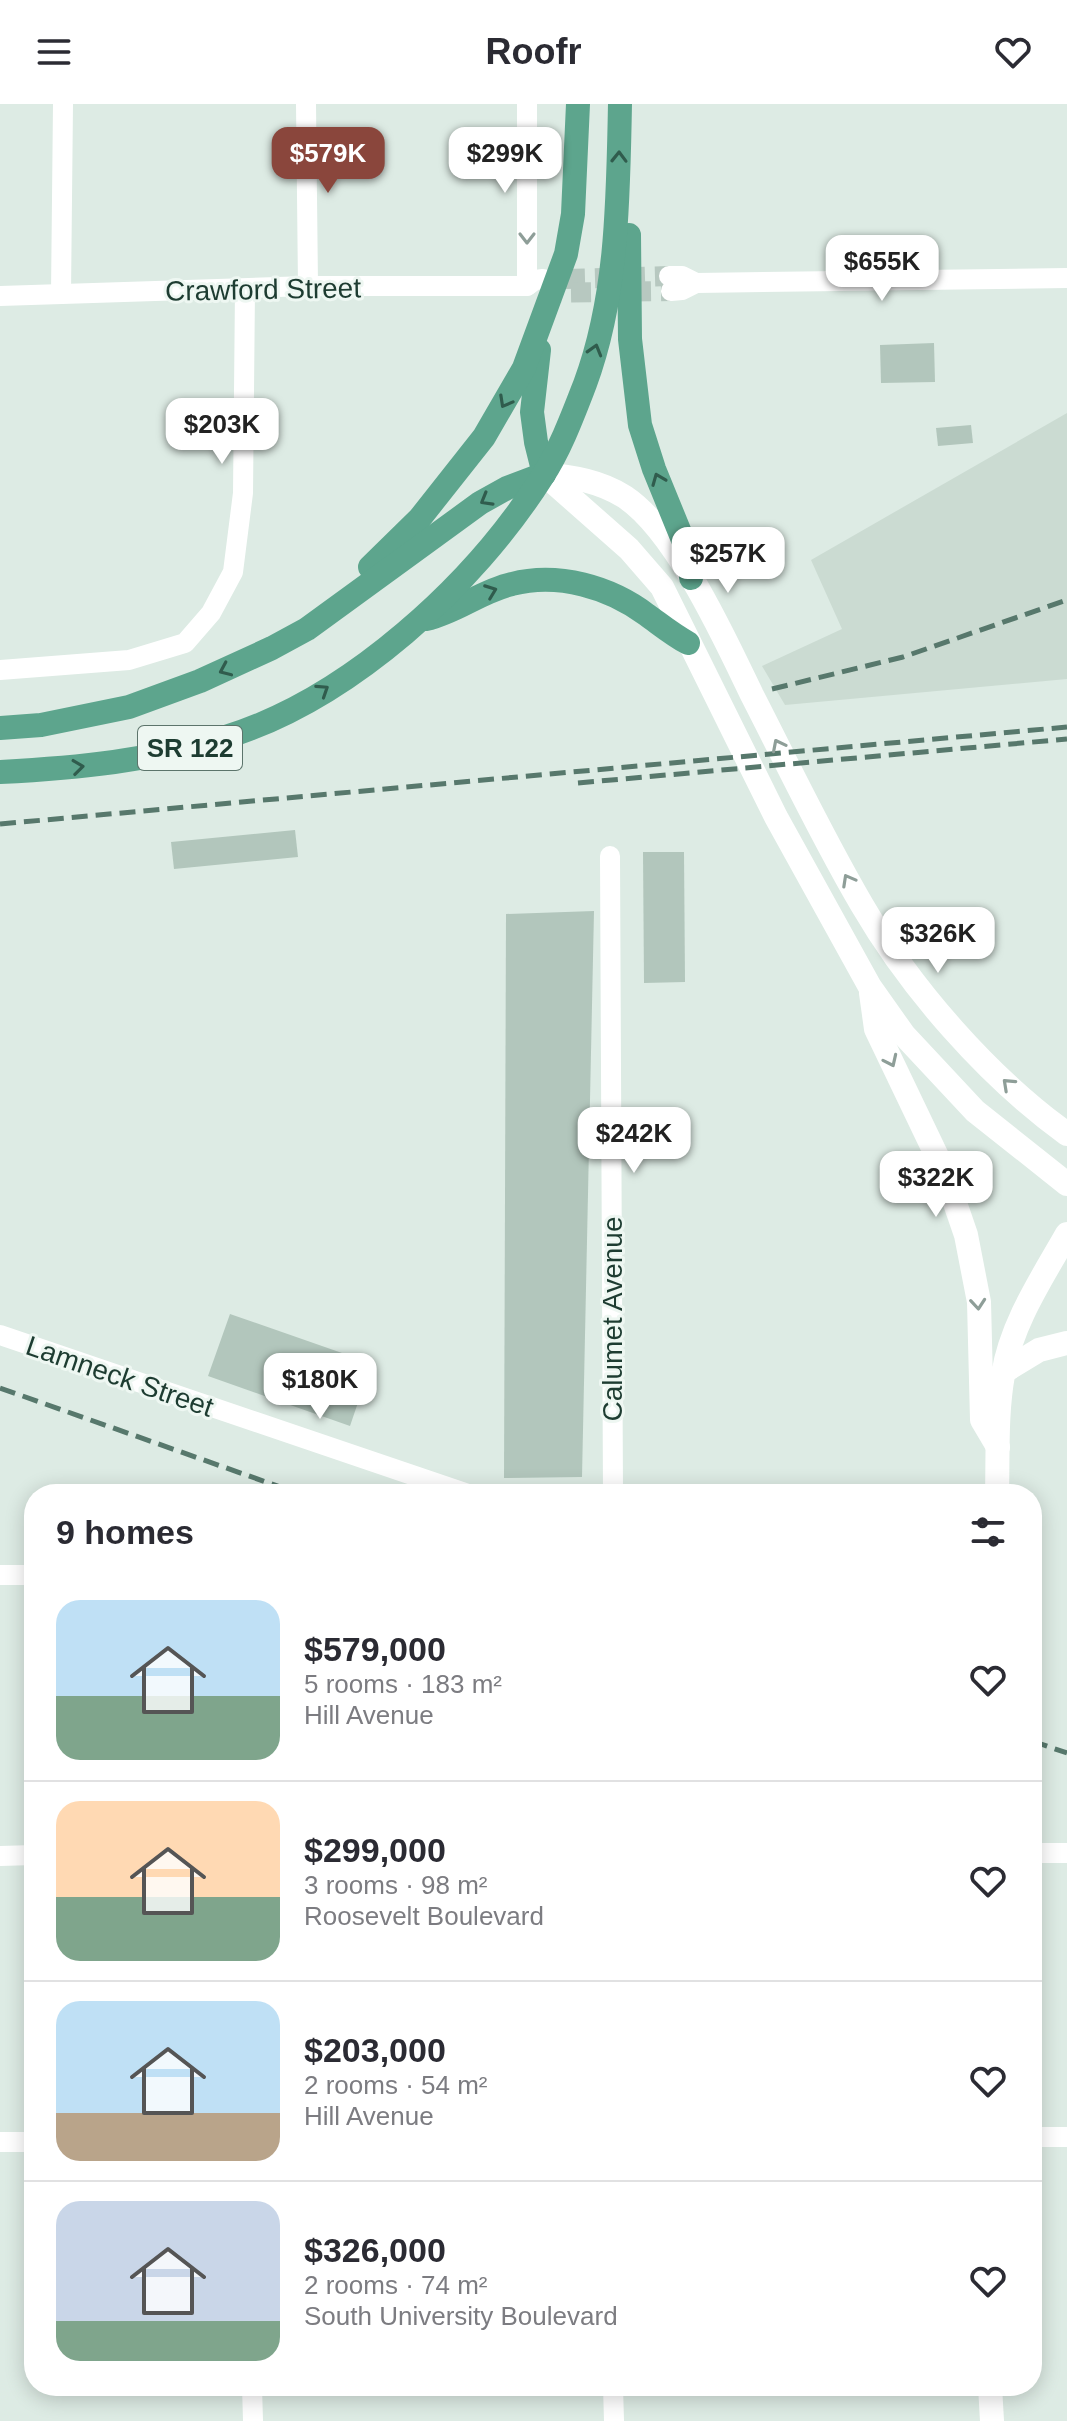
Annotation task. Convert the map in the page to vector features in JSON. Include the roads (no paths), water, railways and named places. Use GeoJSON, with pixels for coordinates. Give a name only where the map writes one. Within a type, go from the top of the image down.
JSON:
{"type":"FeatureCollection","features":[{"type":"Feature","properties":{"kind":"main road","name":"SR 122"},"geometry":{"type":"LineString","coordinates":[[0,728],[85,717],[129,707],[272,648],[307,629],[340,602],[420,518],[484,437],[524,368],[539,332],[566,254],[575,184],[578,104]]}},
{"type":"Feature","properties":{"kind":"main road","name":"SR 122"},"geometry":{"type":"LineString","coordinates":[[0,772],[69,769],[143,758],[229,737],[269,721],[343,678],[420,621],[466,575],[507,528],[544,474],[585,383],[611,273],[618,210],[620,104]]}},
{"type":"Feature","properties":{"kind":"main road"},"geometry":{"type":"LineString","coordinates":[[618,210],[629,235],[630,339],[640,425],[654,469],[692,562],[691,578]]}},
{"type":"Feature","properties":{"kind":"main road"},"geometry":{"type":"LineString","coordinates":[[539,332],[539,363],[532,412],[544,474],[629,549],[662,587],[776,817],[870,987],[904,1035],[975,1111],[1067,1184]]}},
{"type":"Feature","properties":{"kind":"main road"},"geometry":{"type":"LineString","coordinates":[[340,602],[480,503],[507,488],[544,474],[580,478],[626,498],[654,523],[691,578],[863,907],[924,996],[1000,1077],[1067,1134]]}},
{"type":"Feature","properties":{"kind":"main road"},"geometry":{"type":"LineString","coordinates":[[420,621],[447,614],[481,595],[512,584],[539,580],[571,582],[623,600],[688,643]]}},
{"type":"Feature","properties":{"kind":"main road"},"geometry":{"type":"LineString","coordinates":[[870,987],[876,1029],[944,1171],[966,1235],[979,1302],[982,1420],[998,1447]]}},
{"type":"Feature","properties":{"kind":"main road"},"geometry":{"type":"LineString","coordinates":[[997,1484],[1003,1372],[1032,1293],[1067,1234]]}},
{"type":"Feature","properties":{"kind":"main road"},"geometry":{"type":"LineString","coordinates":[[1003,1372],[1039,1350],[1067,1343]]}},
{"type":"Feature","properties":{"kind":"main road"},"geometry":{"type":"LineString","coordinates":[[991,2396],[992,2421]]}},
{"type":"Feature","properties":{"kind":"street"},"geometry":{"type":"LineString","coordinates":[[61,294],[63,104]]}},
{"type":"Feature","properties":{"kind":"street"},"geometry":{"type":"LineString","coordinates":[[306,104],[308,286]]}},
{"type":"Feature","properties":{"kind":"street","name":"Crawford Street"},"geometry":{"type":"LineString","coordinates":[[0,296],[308,286],[537,286],[527,104]]}},
{"type":"Feature","properties":{"kind":"street"},"geometry":{"type":"LineString","coordinates":[[670,283],[682,290],[696,283],[1067,278]]}},
{"type":"Feature","properties":{"kind":"street"},"geometry":{"type":"LineString","coordinates":[[0,670],[129,660],[185,643],[211,613],[233,572],[244,483],[245,289]]}},
{"type":"Feature","properties":{"kind":"street","name":"Calumet Avenue"},"geometry":{"type":"LineString","coordinates":[[610,856],[613,1484]]}},
{"type":"Feature","properties":{"kind":"street","name":"Lamneck Street"},"geometry":{"type":"LineString","coordinates":[[0,1335],[439,1484]]}},
{"type":"Feature","properties":{"kind":"street"},"geometry":{"type":"LineString","coordinates":[[0,1575],[24,1575]]}},
{"type":"Feature","properties":{"kind":"street"},"geometry":{"type":"LineString","coordinates":[[1042,1853],[1067,1853]]}},
{"type":"Feature","properties":{"kind":"street"},"geometry":{"type":"LineString","coordinates":[[0,1856],[24,1855]]}},
{"type":"Feature","properties":{"kind":"street"},"geometry":{"type":"LineString","coordinates":[[1042,2137],[1067,2137]]}},
{"type":"Feature","properties":{"kind":"street"},"geometry":{"type":"LineString","coordinates":[[0,2142],[24,2142]]}},
{"type":"Feature","properties":{"kind":"street"},"geometry":{"type":"LineString","coordinates":[[252,2396],[253,2421]]}},
{"type":"Feature","properties":{"kind":"street"},"geometry":{"type":"LineString","coordinates":[[613,2396],[614,2421]]}},
{"type":"Feature","properties":{"kind":"tunnel"},"geometry":{"type":"LineString","coordinates":[[565,279],[669,276]]}},
{"type":"Feature","properties":{"kind":"tunnel"},"geometry":{"type":"LineString","coordinates":[[541,293],[671,291]]}},
{"type":"Feature","properties":{"kind":"railway"},"geometry":{"type":"LineString","coordinates":[[772,689],[903,657],[1067,600]]}},
{"type":"Feature","properties":{"kind":"railway"},"geometry":{"type":"LineString","coordinates":[[0,824],[1067,727]]}},
{"type":"Feature","properties":{"kind":"railway"},"geometry":{"type":"LineString","coordinates":[[578,783],[1067,739]]}},
{"type":"Feature","properties":{"kind":"railway"},"geometry":{"type":"LineString","coordinates":[[0,1388],[272,1484]]}},
{"type":"Feature","properties":{"kind":"railway"},"geometry":{"type":"LineString","coordinates":[[1042,1744],[1067,1753]]}}]}
